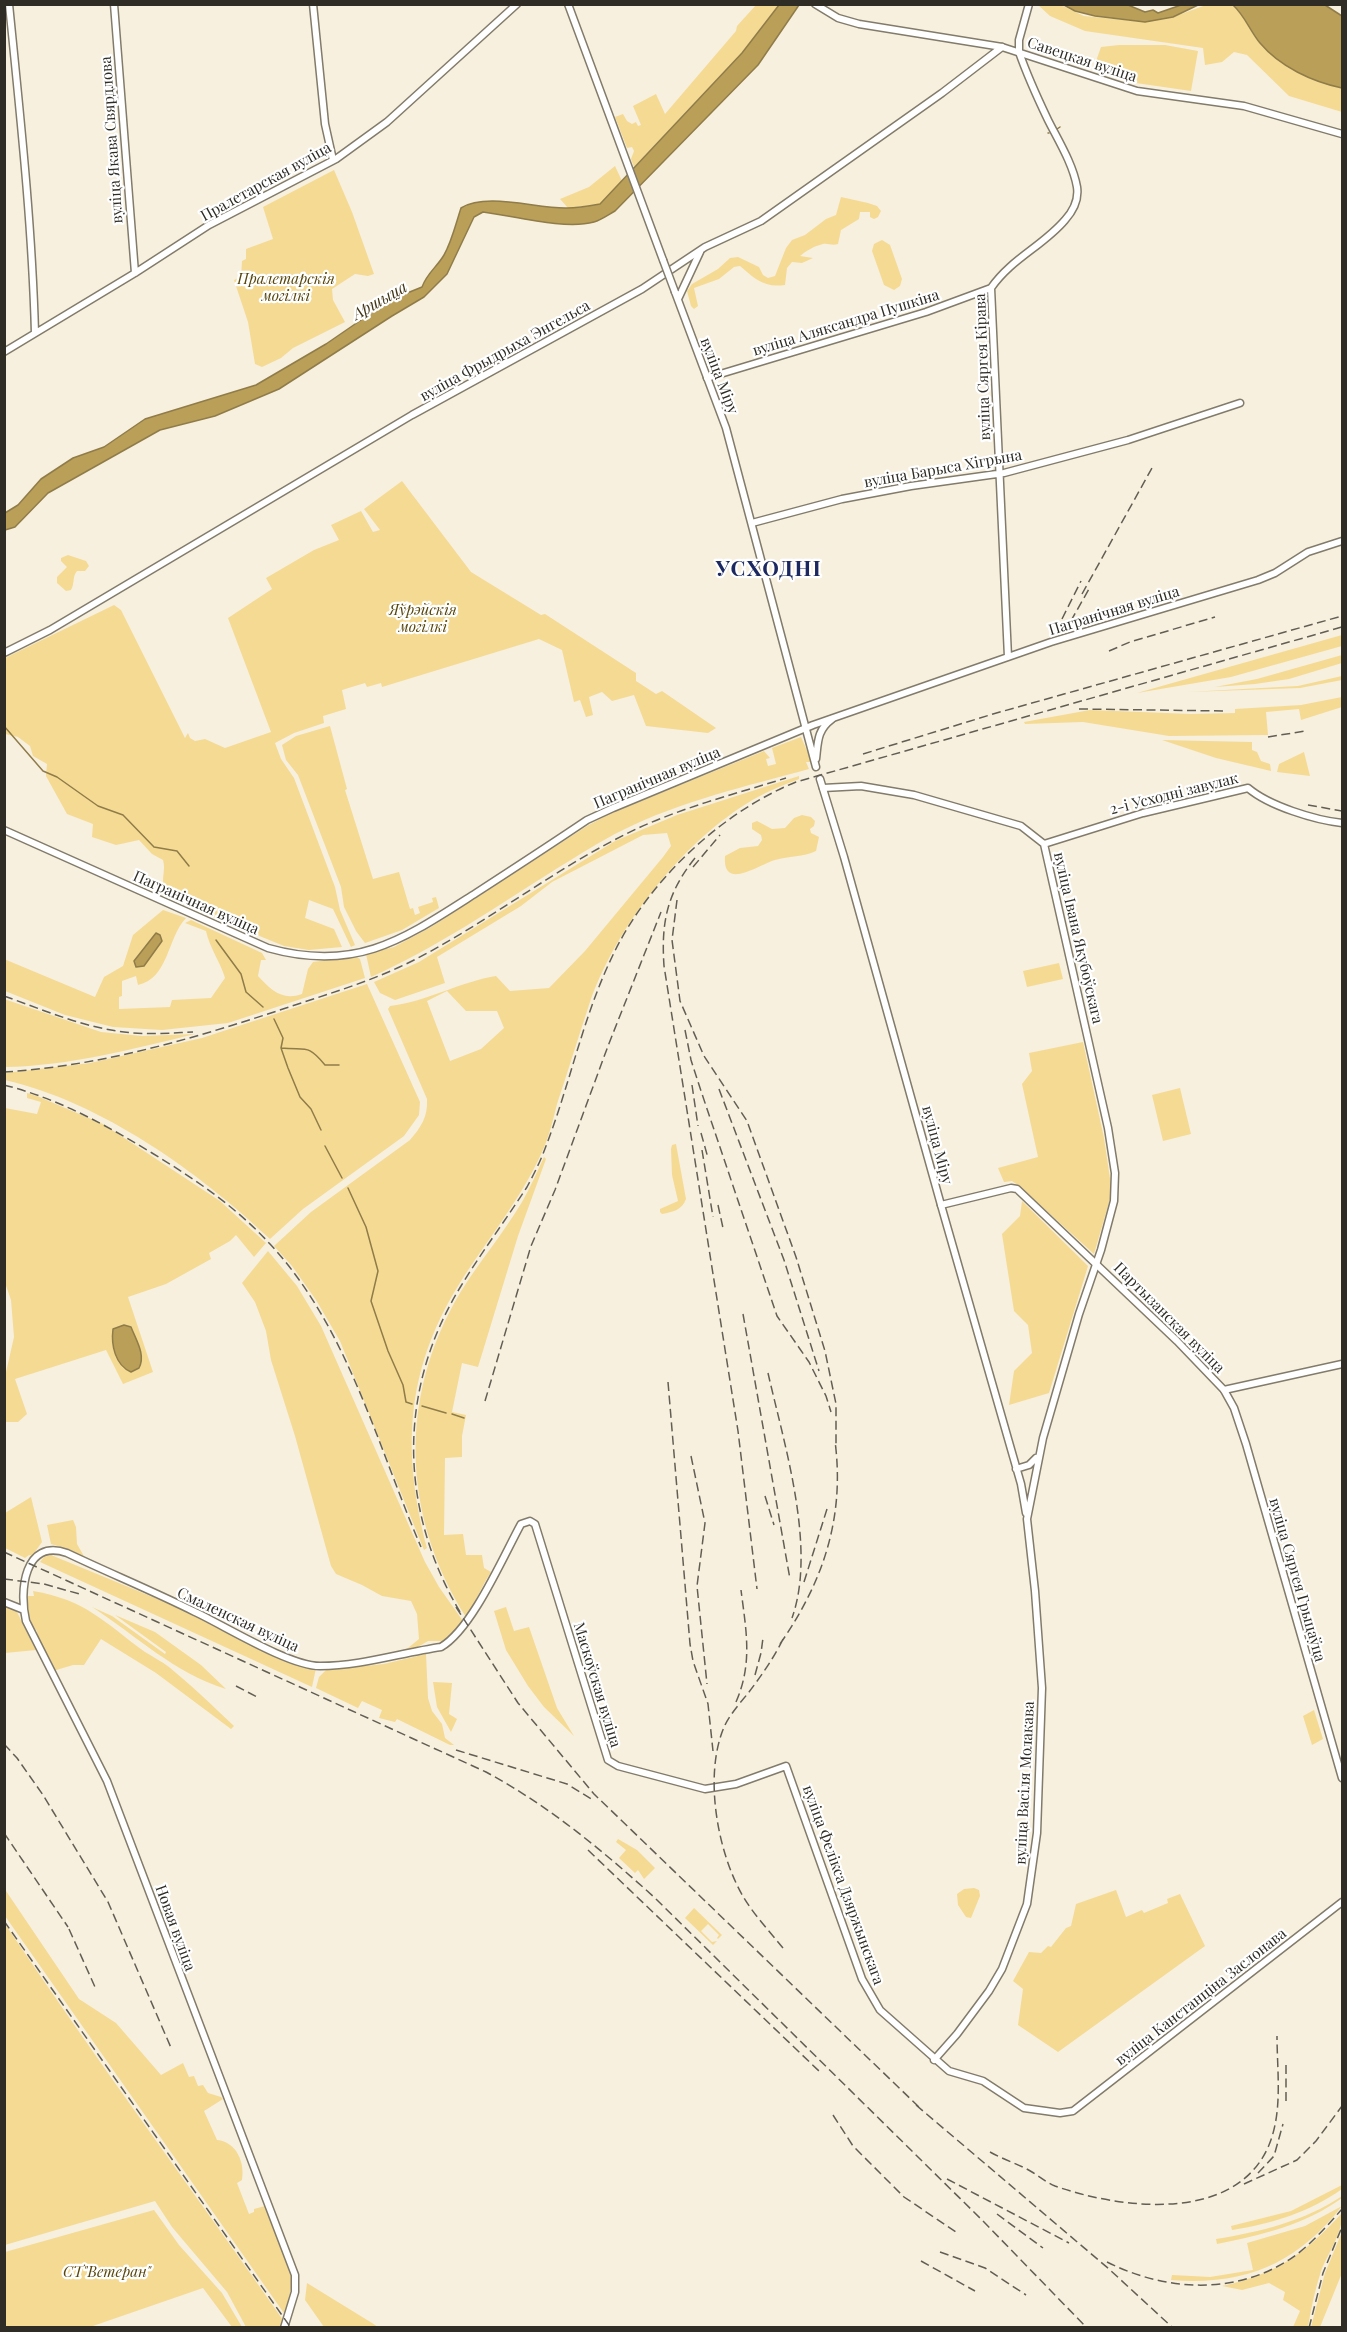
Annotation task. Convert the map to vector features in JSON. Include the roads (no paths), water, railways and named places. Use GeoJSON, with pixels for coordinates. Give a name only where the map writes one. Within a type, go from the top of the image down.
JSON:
{"type":"FeatureCollection","features":[{"type":"Feature","properties":{"kind":"street"},"geometry":{"type":"LineString","coordinates":[[9,4],[24,141],[33,265],[35,333]]}},
{"type":"Feature","properties":{"kind":"street","name":"вуліца Якава Свярдлова"},"geometry":{"type":"LineString","coordinates":[[114,4],[135,273]]}},
{"type":"Feature","properties":{"kind":"street"},"geometry":{"type":"LineString","coordinates":[[313,4],[325,124],[333,160]]}},
{"type":"Feature","properties":{"kind":"street","name":"Пралетарская вуліца"},"geometry":{"type":"LineString","coordinates":[[4,352],[226,216],[333,160],[387,122],[516,4]]}},
{"type":"Feature","properties":{"kind":"street","name":"вуліца Міру"},"geometry":{"type":"LineString","coordinates":[[568,4],[726,428],[817,770],[844,857],[1021,1484],[1027,1518]]}},
{"type":"Feature","properties":{"kind":"street"},"geometry":{"type":"LineString","coordinates":[[1019,52],[1019,40],[1029,4]]}},
{"type":"Feature","properties":{"kind":"street","name":"Савецкая вуліца"},"geometry":{"type":"LineString","coordinates":[[817,5],[838,18],[859,24],[1002,47],[1137,91],[1244,106],[1342,134]]}},
{"type":"Feature","properties":{"kind":"street","name":"вуліца Фрыдрыха Энгельса"},"geometry":{"type":"LineString","coordinates":[[4,653],[50,630],[412,415],[642,289],[723,238],[761,221],[942,93],[1002,47]]}},
{"type":"Feature","properties":{"kind":"street","name":"вуліца Сяргея Кірава"},"geometry":{"type":"LineString","coordinates":[[1008,657],[991,288],[1022,255],[1064,222],[1075,206],[1077,186],[1029,80],[1019,52]]}},
{"type":"Feature","properties":{"kind":"street"},"geometry":{"type":"LineString","coordinates":[[678,299],[700,252]]}},
{"type":"Feature","properties":{"kind":"street","name":"вуліца Аляксандра Пушкіна"},"geometry":{"type":"LineString","coordinates":[[707,378],[926,312],[991,288]]}},
{"type":"Feature","properties":{"kind":"street","name":"вуліца Барыса Хігрына"},"geometry":{"type":"LineString","coordinates":[[752,523],[842,498],[998,473],[1128,440],[1240,403]]}},
{"type":"Feature","properties":{"kind":"street","name":"Пагранічная вуліца"},"geometry":{"type":"LineString","coordinates":[[4,830],[268,948],[311,956],[335,956],[375,949],[393,943],[444,913],[587,820],[613,808],[806,728],[1051,642],[1258,580],[1275,573],[1304,554],[1342,541]]}},
{"type":"Feature","properties":{"kind":"street"},"geometry":{"type":"LineString","coordinates":[[817,770],[819,733],[822,727],[832,719]]}},
{"type":"Feature","properties":{"kind":"street","name":"вуліца Івана Якубоўскага"},"geometry":{"type":"LineString","coordinates":[[823,788],[861,786],[914,795],[1021,826],[1044,844],[1111,1139],[1115,1173],[1114,1201],[1096,1264]]}},
{"type":"Feature","properties":{"kind":"street","name":"2-і Усходні завулак"},"geometry":{"type":"LineString","coordinates":[[1044,844],[1143,813],[1248,788],[1264,800],[1328,822],[1342,823]]}},
{"type":"Feature","properties":{"kind":"street","name":"Партызанская вуліца"},"geometry":{"type":"LineString","coordinates":[[941,1204],[1011,1188],[1017,1189],[1177,1341],[1224,1390]]}},
{"type":"Feature","properties":{"kind":"street","name":"вуліца Васіля Молакава"},"geometry":{"type":"LineString","coordinates":[[934,2060],[977,2009],[1002,1968],[1027,1904],[1035,1857],[1042,1688],[1027,1518],[1039,1454],[1078,1314],[1096,1264]]}},
{"type":"Feature","properties":{"kind":"street"},"geometry":{"type":"LineString","coordinates":[[1224,1390],[1342,1364]]}},
{"type":"Feature","properties":{"kind":"street","name":"вуліца Сяргея Грыцаўца"},"geometry":{"type":"LineString","coordinates":[[1224,1390],[1234,1408],[1246,1444],[1342,1778]]}},
{"type":"Feature","properties":{"kind":"street"},"geometry":{"type":"LineString","coordinates":[[1016,1469],[1031,1464],[1039,1454]]}},
{"type":"Feature","properties":{"kind":"street"},"geometry":{"type":"LineString","coordinates":[[1021,1484],[1033,1481]]}},
{"type":"Feature","properties":{"kind":"street","name":"Маскоўская вуліца"},"geometry":{"type":"LineString","coordinates":[[521,1524],[528,1521],[535,1524],[608,1760],[618,1766],[705,1789],[736,1784],[786,1766]]}},
{"type":"Feature","properties":{"kind":"street","name":"Смаленская вуліца"},"geometry":{"type":"LineString","coordinates":[[24,1594],[28,1572],[34,1558],[41,1551],[55,1549],[302,1663],[320,1666],[382,1660],[441,1647],[457,1635],[474,1610],[521,1524]]}},
{"type":"Feature","properties":{"kind":"street","name":"Новая вуліца"},"geometry":{"type":"LineString","coordinates":[[24,1594],[24,1610],[31,1633],[106,1781],[295,2275],[295,2292],[284,2328]]}},
{"type":"Feature","properties":{"kind":"street"},"geometry":{"type":"LineString","coordinates":[[4,1602],[24,1610]]}},
{"type":"Feature","properties":{"kind":"street","name":"вуліца Фелікса Дзяржынскага"},"geometry":{"type":"LineString","coordinates":[[786,1766],[862,1979],[880,2010],[934,2060],[952,2073],[983,2081],[1024,2108],[1060,2113],[1073,2111]]}},
{"type":"Feature","properties":{"kind":"street","name":"вуліца Канстанціна Заслонава"},"geometry":{"type":"LineString","coordinates":[[1073,2111],[1342,1902]]}},
{"type":"Feature","properties":{"kind":"waterway"},"geometry":{"type":"LineString","coordinates":[[4,726],[43,771],[57,777],[98,806],[123,815],[154,847],[177,851],[189,866]]}},
{"type":"Feature","properties":{"kind":"waterway"},"geometry":{"type":"LineString","coordinates":[[216,940],[241,974],[246,992],[263,1007]]}},
{"type":"Feature","properties":{"kind":"waterway"},"geometry":{"type":"LineString","coordinates":[[274,1019],[283,1038],[281,1048],[300,1097],[311,1109],[321,1130]]}},
{"type":"Feature","properties":{"kind":"waterway"},"geometry":{"type":"LineString","coordinates":[[281,1048],[306,1049],[314,1053],[325,1065],[339,1065]]}},
{"type":"Feature","properties":{"kind":"waterway"},"geometry":{"type":"LineString","coordinates":[[325,1146],[342,1178]]}},
{"type":"Feature","properties":{"kind":"waterway"},"geometry":{"type":"LineString","coordinates":[[348,1188],[366,1227],[378,1271],[371,1301],[388,1351],[403,1385],[406,1402],[412,1404]]}},
{"type":"Feature","properties":{"kind":"waterway"},"geometry":{"type":"LineString","coordinates":[[422,1406],[446,1413]]}},
{"type":"Feature","properties":{"kind":"waterway"},"geometry":{"type":"LineString","coordinates":[[452,1414],[464,1418]]}},
{"type":"Feature","properties":{"kind":"railway"},"geometry":{"type":"LineString","coordinates":[[1082,594],[1152,468]]}},
{"type":"Feature","properties":{"kind":"railway"},"geometry":{"type":"LineString","coordinates":[[1062,619],[1081,581]]}},
{"type":"Feature","properties":{"kind":"railway"},"geometry":{"type":"LineString","coordinates":[[1064,633],[1089,589]]}},
{"type":"Feature","properties":{"kind":"railway"},"geometry":{"type":"LineString","coordinates":[[863,754],[993,714],[1342,616]]}},
{"type":"Feature","properties":{"kind":"railway"},"geometry":{"type":"LineString","coordinates":[[1109,651],[1130,642],[1215,617]]}},
{"type":"Feature","properties":{"kind":"railway"},"geometry":{"type":"LineString","coordinates":[[460,1612],[440,1573],[425,1532],[417,1491],[414,1449],[416,1408],[425,1366],[440,1326],[461,1286],[527,1187],[540,1162],[555,1123],[593,1003],[612,957],[645,902],[666,877],[714,831],[768,795],[796,782],[1342,627]]}},
{"type":"Feature","properties":{"kind":"railway"},"geometry":{"type":"LineString","coordinates":[[1079,709],[1226,711]]}},
{"type":"Feature","properties":{"kind":"railway"},"geometry":{"type":"LineString","coordinates":[[1268,737],[1305,731]]}},
{"type":"Feature","properties":{"kind":"railway"},"geometry":{"type":"LineString","coordinates":[[4,1072],[77,1064],[148,1049],[252,1019],[370,980],[444,944],[571,864],[624,835],[683,810],[786,778]]}},
{"type":"Feature","properties":{"kind":"railway"},"geometry":{"type":"LineString","coordinates":[[1308,805],[1342,811]]}},
{"type":"Feature","properties":{"kind":"railway"},"geometry":{"type":"LineString","coordinates":[[693,867],[720,835]]}},
{"type":"Feature","properties":{"kind":"railway"},"geometry":{"type":"LineString","coordinates":[[695,858],[678,883],[668,909],[664,935],[664,966],[738,1431],[757,1589]]}},
{"type":"Feature","properties":{"kind":"railway"},"geometry":{"type":"LineString","coordinates":[[677,900],[672,940],[680,1001],[704,1056],[747,1121],[796,1257],[825,1351],[836,1404],[836,1448]]}},
{"type":"Feature","properties":{"kind":"railway"},"geometry":{"type":"LineString","coordinates":[[485,1401],[531,1246],[555,1190],[661,912]]}},
{"type":"Feature","properties":{"kind":"railway"},"geometry":{"type":"LineString","coordinates":[[4,996],[108,1030],[158,1034],[193,1032]]}},
{"type":"Feature","properties":{"kind":"railway"},"geometry":{"type":"LineString","coordinates":[[685,1030],[691,1060],[777,1316],[809,1362],[826,1396],[831,1412]]}},
{"type":"Feature","properties":{"kind":"railway"},"geometry":{"type":"LineString","coordinates":[[4,1085],[44,1097],[81,1113],[152,1153],[214,1194],[270,1244],[297,1277],[320,1312],[340,1350],[358,1389],[421,1547]]}},
{"type":"Feature","properties":{"kind":"railway"},"geometry":{"type":"LineString","coordinates":[[692,1085],[698,1126]]}},
{"type":"Feature","properties":{"kind":"railway"},"geometry":{"type":"LineString","coordinates":[[719,1089],[784,1260],[819,1371]]}},
{"type":"Feature","properties":{"kind":"railway"},"geometry":{"type":"LineString","coordinates":[[701,1133],[708,1158]]}},
{"type":"Feature","properties":{"kind":"railway"},"geometry":{"type":"LineString","coordinates":[[702,1150],[713,1217]]}},
{"type":"Feature","properties":{"kind":"railway"},"geometry":{"type":"LineString","coordinates":[[718,1205],[723,1228]]}},
{"type":"Feature","properties":{"kind":"railway"},"geometry":{"type":"LineString","coordinates":[[743,1314],[790,1579]]}},
{"type":"Feature","properties":{"kind":"railway"},"geometry":{"type":"LineString","coordinates":[[768,1373],[789,1463],[800,1528],[799,1590],[792,1618]]}},
{"type":"Feature","properties":{"kind":"railway"},"geometry":{"type":"LineString","coordinates":[[668,1382],[690,1644],[693,1661],[708,1704],[713,1751]]}},
{"type":"Feature","properties":{"kind":"railway"},"geometry":{"type":"LineString","coordinates":[[780,1644],[808,1597],[827,1548],[837,1496],[835,1441]]}},
{"type":"Feature","properties":{"kind":"railway"},"geometry":{"type":"LineString","coordinates":[[691,1456],[705,1523],[697,1586],[707,1684]]}},
{"type":"Feature","properties":{"kind":"railway"},"geometry":{"type":"LineString","coordinates":[[765,1496],[774,1525]]}},
{"type":"Feature","properties":{"kind":"railway"},"geometry":{"type":"LineString","coordinates":[[804,1582],[827,1509]]}},
{"type":"Feature","properties":{"kind":"railway"},"geometry":{"type":"LineString","coordinates":[[4,1552],[486,1772],[553,1814],[595,1846],[655,1898],[983,2221],[1087,2328]]}},
{"type":"Feature","properties":{"kind":"railway"},"geometry":{"type":"LineString","coordinates":[[4,1579],[44,1584],[83,1595]]}},
{"type":"Feature","properties":{"kind":"railway"},"geometry":{"type":"LineString","coordinates":[[736,1702],[745,1674],[747,1646],[741,1590]]}},
{"type":"Feature","properties":{"kind":"railway"},"geometry":{"type":"LineString","coordinates":[[456,1607],[518,1703],[594,1794],[921,2109]]}},
{"type":"Feature","properties":{"kind":"railway"},"geometry":{"type":"LineString","coordinates":[[783,1948],[748,1905],[735,1880],[720,1836],[714,1789],[718,1744],[725,1725],[763,1672],[784,1637]]}},
{"type":"Feature","properties":{"kind":"railway"},"geometry":{"type":"LineString","coordinates":[[755,1675],[763,1638]]}},
{"type":"Feature","properties":{"kind":"railway"},"geometry":{"type":"LineString","coordinates":[[236,1686],[259,1698]]}},
{"type":"Feature","properties":{"kind":"railway"},"geometry":{"type":"LineString","coordinates":[[4,1744],[17,1758],[43,1795],[108,1902],[172,2050]]}},
{"type":"Feature","properties":{"kind":"railway"},"geometry":{"type":"LineString","coordinates":[[456,1750],[567,1784],[593,1800]]}},
{"type":"Feature","properties":{"kind":"railway"},"geometry":{"type":"LineString","coordinates":[[4,1833],[68,1927]]}},
{"type":"Feature","properties":{"kind":"railway"},"geometry":{"type":"LineString","coordinates":[[588,1850],[820,2072]]}},
{"type":"Feature","properties":{"kind":"railway"},"geometry":{"type":"LineString","coordinates":[[4,1921],[291,2328]]}},
{"type":"Feature","properties":{"kind":"railway"},"geometry":{"type":"LineString","coordinates":[[69,1929],[95,1987]]}},
{"type":"Feature","properties":{"kind":"railway"},"geometry":{"type":"LineString","coordinates":[[990,2152],[1027,2169],[1055,2186],[1082,2194],[1143,2204],[1174,2204],[1204,2199],[1231,2188],[1253,2170],[1269,2145],[1278,2105],[1277,2036]]}},
{"type":"Feature","properties":{"kind":"railway"},"geometry":{"type":"LineString","coordinates":[[1286,2065],[1286,2101]]}},
{"type":"Feature","properties":{"kind":"railway"},"geometry":{"type":"LineString","coordinates":[[916,2105],[1109,2269],[1173,2328]]}},
{"type":"Feature","properties":{"kind":"railway"},"geometry":{"type":"LineString","coordinates":[[1244,2184],[1297,2160],[1316,2141],[1342,2106]]}},
{"type":"Feature","properties":{"kind":"railway"},"geometry":{"type":"LineString","coordinates":[[833,2115],[853,2146],[904,2197],[959,2234]]}},
{"type":"Feature","properties":{"kind":"railway"},"geometry":{"type":"LineString","coordinates":[[1258,2173],[1274,2156],[1283,2124]]}},
{"type":"Feature","properties":{"kind":"railway"},"geometry":{"type":"LineString","coordinates":[[947,2179],[1069,2243]]}},
{"type":"Feature","properties":{"kind":"railway"},"geometry":{"type":"LineString","coordinates":[[1107,2262],[1130,2272],[1178,2284],[1203,2285],[1251,2278],[1296,2255],[1342,2209]]}},
{"type":"Feature","properties":{"kind":"railway"},"geometry":{"type":"LineString","coordinates":[[997,2214],[1043,2248]]}},
{"type":"Feature","properties":{"kind":"railway"},"geometry":{"type":"LineString","coordinates":[[1309,2328],[1323,2273],[1342,2227]]}},
{"type":"Feature","properties":{"kind":"railway"},"geometry":{"type":"LineString","coordinates":[[940,2252],[985,2268],[1026,2295]]}},
{"type":"Feature","properties":{"kind":"railway"},"geometry":{"type":"LineString","coordinates":[[921,2261],[975,2291]]}},
{"type":"Feature","properties":{"kind":"district","name":"УСХОДНІ"},"geometry":{"type":"Point","coordinates":[769,569]}},
{"type":"Feature","properties":{"kind":"park label","name":"Пралетарскія могілкі"},"geometry":{"type":"Point","coordinates":[286,288]}},
{"type":"Feature","properties":{"kind":"park label","name":"Яўрэйскія могілкі"},"geometry":{"type":"Point","coordinates":[423,618]}},
{"type":"Feature","properties":{"kind":"park label","name":"СТ\"Ветеран\""},"geometry":{"type":"Point","coordinates":[107,2272]}},
{"type":"Feature","properties":{"kind":"water label","name":"Аршыца"},"geometry":{"type":"Point","coordinates":[380,301]}}]}
